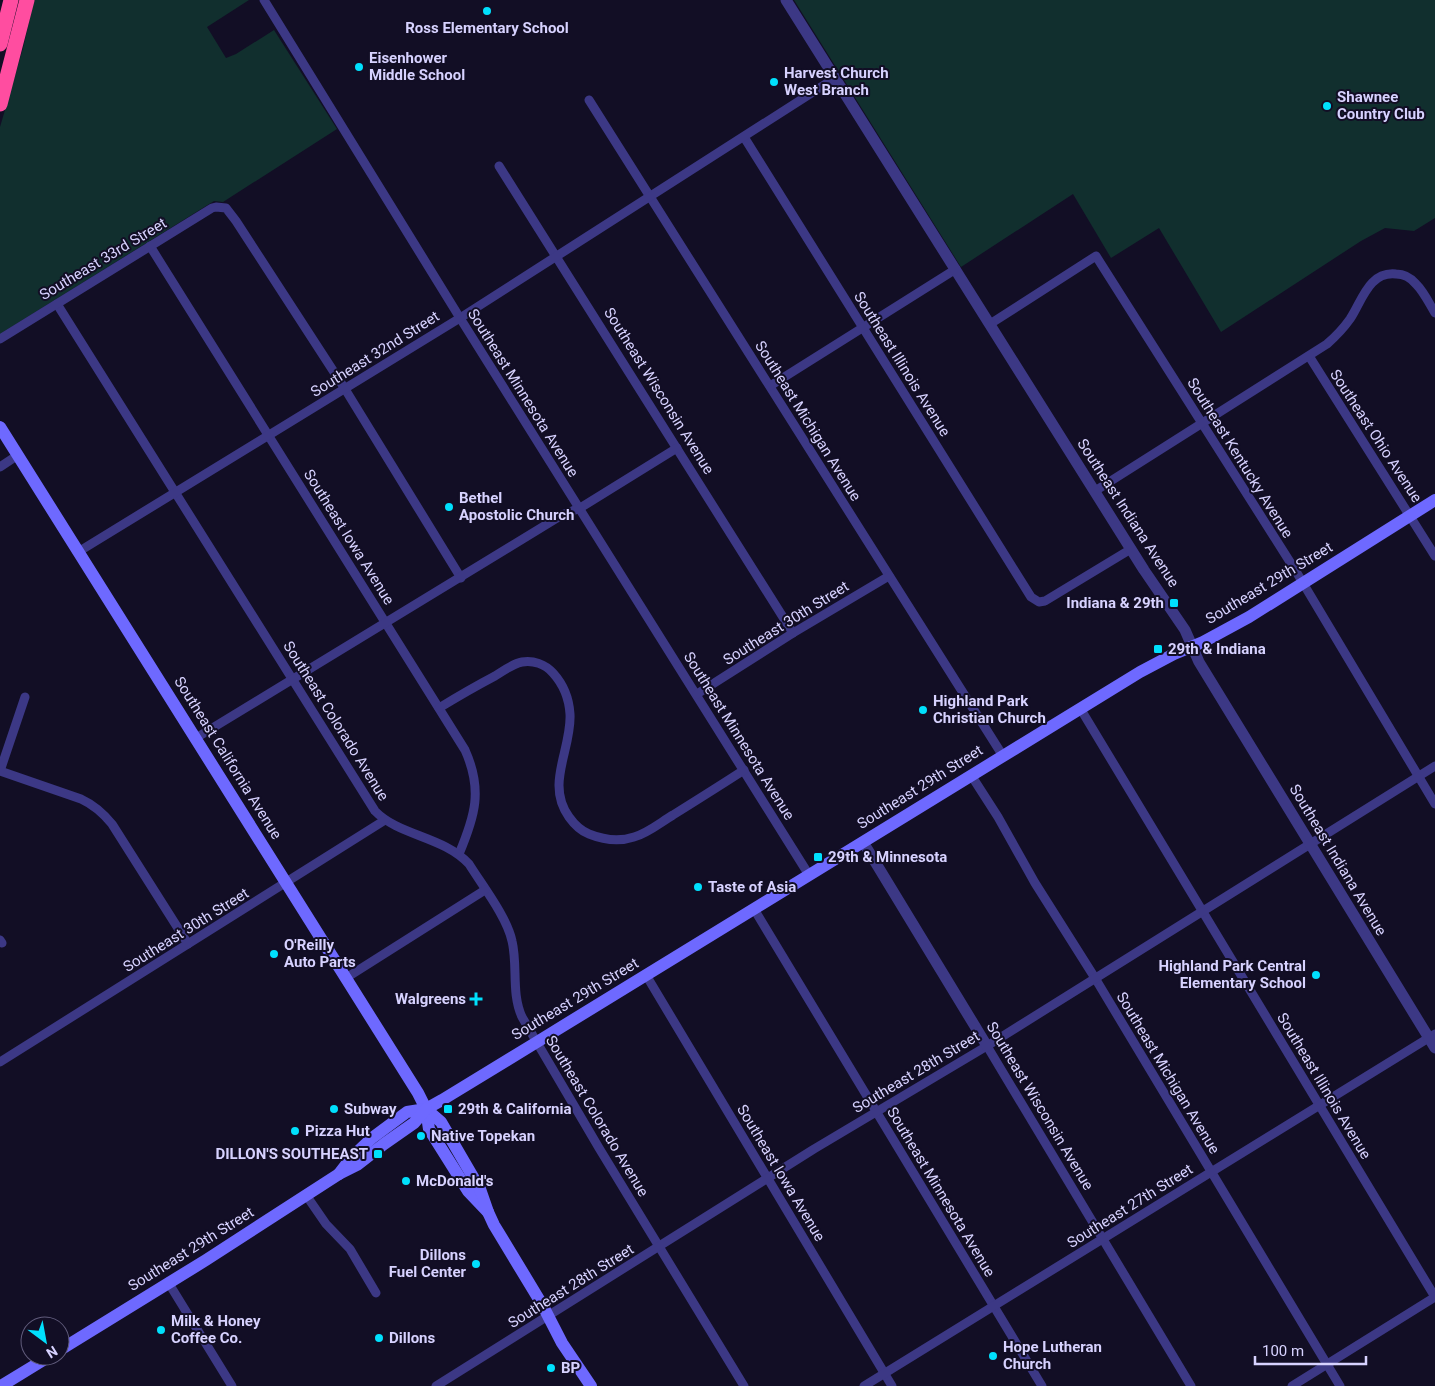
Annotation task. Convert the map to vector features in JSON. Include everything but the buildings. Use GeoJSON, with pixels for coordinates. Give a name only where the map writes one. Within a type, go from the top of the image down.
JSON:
{"type":"FeatureCollection","features":[{"type":"Feature","properties":{"kind":"highway"},"geometry":{"type":"LineString","coordinates":[[0,44],[11,0]]}},
{"type":"Feature","properties":{"kind":"highway"},"geometry":{"type":"LineString","coordinates":[[0,104],[27,0]]}},
{"type":"Feature","properties":{"kind":"main road","name":"Southeast California Avenue"},"geometry":{"type":"LineString","coordinates":[[0,426],[418,1093],[426,1109],[429,1129],[468,1192],[488,1212],[562,1343],[591,1386]]}},
{"type":"Feature","properties":{"kind":"main road","name":"Southeast 29th Street"},"geometry":{"type":"LineString","coordinates":[[70,1344],[339,1174],[352,1157],[383,1129],[407,1112],[426,1109],[1080,708],[1140,672],[1174,654],[1204,642],[1249,617],[1435,500]]}},
{"type":"Feature","properties":{"kind":"main road"},"geometry":{"type":"LineString","coordinates":[[1,1386],[34,1366]]}},
{"type":"Feature","properties":{"kind":"street","name":"Southeast Minnesota Avenue"},"geometry":{"type":"LineString","coordinates":[[264,0],[460,318],[809,875]]}},
{"type":"Feature","properties":{"kind":"street","name":"Southeast Indiana Avenue"},"geometry":{"type":"LineString","coordinates":[[786,0],[1131,549],[1185,630],[1200,662],[1433,1040]]}},
{"type":"Feature","properties":{"kind":"street","name":"Southeast 32nd Street"},"geometry":{"type":"LineString","coordinates":[[78,552],[460,318],[835,78]]}},
{"type":"Feature","properties":{"kind":"street","name":"Southeast Michigan Avenue"},"geometry":{"type":"LineString","coordinates":[[589,100],[1003,756]]}},
{"type":"Feature","properties":{"kind":"street","name":"Southeast Illinois Avenue"},"geometry":{"type":"LineString","coordinates":[[744,137],[1031,597],[1039,602],[1053,597],[1131,549]]}},
{"type":"Feature","properties":{"kind":"street","name":"Southeast Wisconsin Avenue"},"geometry":{"type":"LineString","coordinates":[[499,166],[793,633]]}},
{"type":"Feature","properties":{"kind":"street","name":"Southeast 33rd Street"},"geometry":{"type":"LineString","coordinates":[[0,339],[212,208],[222,207],[230,212],[345,389]]}},
{"type":"Feature","properties":{"kind":"street","name":"Southeast Iowa Avenue"},"geometry":{"type":"LineString","coordinates":[[150,246],[465,750],[473,771],[476,787],[474,813],[458,854]]}},
{"type":"Feature","properties":{"kind":"street","name":"Southeast Kentucky Avenue"},"geometry":{"type":"LineString","coordinates":[[990,324],[1096,256],[1302,583],[1435,804]]}},
{"type":"Feature","properties":{"kind":"street"},"geometry":{"type":"LineString","coordinates":[[770,386],[956,269]]}},
{"type":"Feature","properties":{"kind":"street"},"geometry":{"type":"LineString","coordinates":[[1095,491],[1327,344],[1338,334],[1353,315],[1374,280],[1382,276],[1398,274],[1406,276],[1416,283],[1435,313]]}},
{"type":"Feature","properties":{"kind":"street","name":"Southeast Colorado Avenue"},"geometry":{"type":"LineString","coordinates":[[56,304],[375,811],[386,820],[447,847],[458,854],[468,864],[485,890],[509,929],[514,948],[518,1006],[522,1017],[744,1386]]}},
{"type":"Feature","properties":{"kind":"street","name":"Southeast Ohio Avenue"},"geometry":{"type":"LineString","coordinates":[[1309,356],[1411,515],[1435,556]]}},
{"type":"Feature","properties":{"kind":"street"},"geometry":{"type":"LineString","coordinates":[[345,389],[461,578]]}},
{"type":"Feature","properties":{"kind":"street"},"geometry":{"type":"LineString","coordinates":[[196,738],[562,515],[580,508],[677,448]]}},
{"type":"Feature","properties":{"kind":"street"},"geometry":{"type":"LineString","coordinates":[[0,467],[18,455]]}},
{"type":"Feature","properties":{"kind":"street","name":"Southeast 30th Street"},"geometry":{"type":"LineString","coordinates":[[697,694],[793,633],[889,576]]}},
{"type":"Feature","properties":{"kind":"street"},"geometry":{"type":"LineString","coordinates":[[439,708],[518,663],[532,662],[548,668],[564,689],[570,710],[570,726],[559,776],[559,793],[562,802],[566,812],[578,827],[586,833],[605,839],[626,839],[646,832],[744,770]]}},
{"type":"Feature","properties":{"kind":"street"},"geometry":{"type":"LineString","coordinates":[[25,697],[0,771],[81,799],[105,815],[188,944]]}},
{"type":"Feature","properties":{"kind":"street","name":"Southeast Illinois Avenue"},"geometry":{"type":"LineString","coordinates":[[1080,708],[1435,1297]]}},
{"type":"Feature","properties":{"kind":"street","name":"Southeast 28th Street"},"geometry":{"type":"LineString","coordinates":[[436,1386],[769,1178],[987,1046],[1435,766]]}},
{"type":"Feature","properties":{"kind":"street","name":"Southeast Michigan Avenue"},"geometry":{"type":"LineString","coordinates":[[971,775],[1340,1386]]}},
{"type":"Feature","properties":{"kind":"street","name":"Southeast 30th Street"},"geometry":{"type":"LineString","coordinates":[[0,1062],[386,820]]}},
{"type":"Feature","properties":{"kind":"street","name":"Southeast Wisconsin Avenue"},"geometry":{"type":"LineString","coordinates":[[863,842],[1191,1386]]}},
{"type":"Feature","properties":{"kind":"street"},"geometry":{"type":"LineString","coordinates":[[346,978],[485,890]]}},
{"type":"Feature","properties":{"kind":"street","name":"Southeast Minnesota Avenue"},"geometry":{"type":"LineString","coordinates":[[754,909],[1042,1386]]}},
{"type":"Feature","properties":{"kind":"street","name":"Southeast Iowa Avenue"},"geometry":{"type":"LineString","coordinates":[[646,975],[892,1386]]}},
{"type":"Feature","properties":{"kind":"street","name":"Southeast 27th Street"},"geometry":{"type":"LineString","coordinates":[[864,1386],[1320,1105],[1433,1040]]}},
{"type":"Feature","properties":{"kind":"street"},"geometry":{"type":"LineString","coordinates":[[306,1195],[326,1224],[350,1249],[376,1293]]}},
{"type":"Feature","properties":{"kind":"street"},"geometry":{"type":"LineString","coordinates":[[168,1282],[232,1386]]}},
{"type":"Feature","properties":{"kind":"street"},"geometry":{"type":"LineString","coordinates":[[1292,1386],[1435,1297]]}},
{"type":"Feature","properties":{"kind":"green space"},"geometry":{"type":"Polygon","coordinates":[[[34,0],[249,0],[207,27],[226,58],[236,54],[274,30],[337,129],[223,202],[214,201],[0,334],[0,127],[23,48],[34,0]]]}},
{"type":"Feature","properties":{"kind":"green space","name":"Shawnee Country Club"},"geometry":{"type":"Polygon","coordinates":[[[794,0],[1435,0],[1435,218],[1414,231],[1385,228],[1361,241],[1221,332],[1159,228],[1111,258],[1073,194],[961,267],[794,0]]]}},
{"type":"Feature","properties":{"kind":"place","name":"Ross Elementary School"},"geometry":{"type":"Point","coordinates":[487,11]}},
{"type":"Feature","properties":{"kind":"place","name":"Eisenhower Middle School"},"geometry":{"type":"Point","coordinates":[359,67]}},
{"type":"Feature","properties":{"kind":"place","name":"Harvest Church West Branch"},"geometry":{"type":"Point","coordinates":[774,82]}},
{"type":"Feature","properties":{"kind":"place","name":"Shawnee Country Club"},"geometry":{"type":"Point","coordinates":[1327,106]}},
{"type":"Feature","properties":{"kind":"place","name":"Bethel Apostolic Church"},"geometry":{"type":"Point","coordinates":[449,507]}},
{"type":"Feature","properties":{"kind":"place","name":"Indiana & 29th"},"geometry":{"type":"Point","coordinates":[1174,603]}},
{"type":"Feature","properties":{"kind":"place","name":"29th & Indiana"},"geometry":{"type":"Point","coordinates":[1158,649]}},
{"type":"Feature","properties":{"kind":"place","name":"Highland Park Christian Church"},"geometry":{"type":"Point","coordinates":[923,710]}},
{"type":"Feature","properties":{"kind":"place","name":"29th & Minnesota"},"geometry":{"type":"Point","coordinates":[818,857]}},
{"type":"Feature","properties":{"kind":"place","name":"Taste of Asia"},"geometry":{"type":"Point","coordinates":[698,887]}},
{"type":"Feature","properties":{"kind":"place","name":"O'Reilly Auto Parts"},"geometry":{"type":"Point","coordinates":[274,954]}},
{"type":"Feature","properties":{"kind":"place","name":"Highland Park Central Elementary School"},"geometry":{"type":"Point","coordinates":[1316,975]}},
{"type":"Feature","properties":{"kind":"place","name":"Walgreens"},"geometry":{"type":"Point","coordinates":[476,999]}},
{"type":"Feature","properties":{"kind":"place","name":"Subway"},"geometry":{"type":"Point","coordinates":[334,1109]}},
{"type":"Feature","properties":{"kind":"place","name":"29th & California"},"geometry":{"type":"Point","coordinates":[448,1109]}},
{"type":"Feature","properties":{"kind":"place","name":"Pizza Hut"},"geometry":{"type":"Point","coordinates":[295,1131]}},
{"type":"Feature","properties":{"kind":"place","name":"Native Topekan"},"geometry":{"type":"Point","coordinates":[421,1136]}},
{"type":"Feature","properties":{"kind":"place","name":"DILLON'S SOUTHEAST"},"geometry":{"type":"Point","coordinates":[378,1154]}},
{"type":"Feature","properties":{"kind":"place","name":"McDonald's"},"geometry":{"type":"Point","coordinates":[406,1181]}},
{"type":"Feature","properties":{"kind":"place","name":"Dillons Fuel Center"},"geometry":{"type":"Point","coordinates":[476,1264]}},
{"type":"Feature","properties":{"kind":"place","name":"Milk & Honey Coffee Co."},"geometry":{"type":"Point","coordinates":[161,1330]}},
{"type":"Feature","properties":{"kind":"place","name":"Dillons"},"geometry":{"type":"Point","coordinates":[379,1338]}},
{"type":"Feature","properties":{"kind":"place","name":"Hope Lutheran Church"},"geometry":{"type":"Point","coordinates":[993,1356]}},
{"type":"Feature","properties":{"kind":"place","name":"BP"},"geometry":{"type":"Point","coordinates":[551,1368]}}]}
